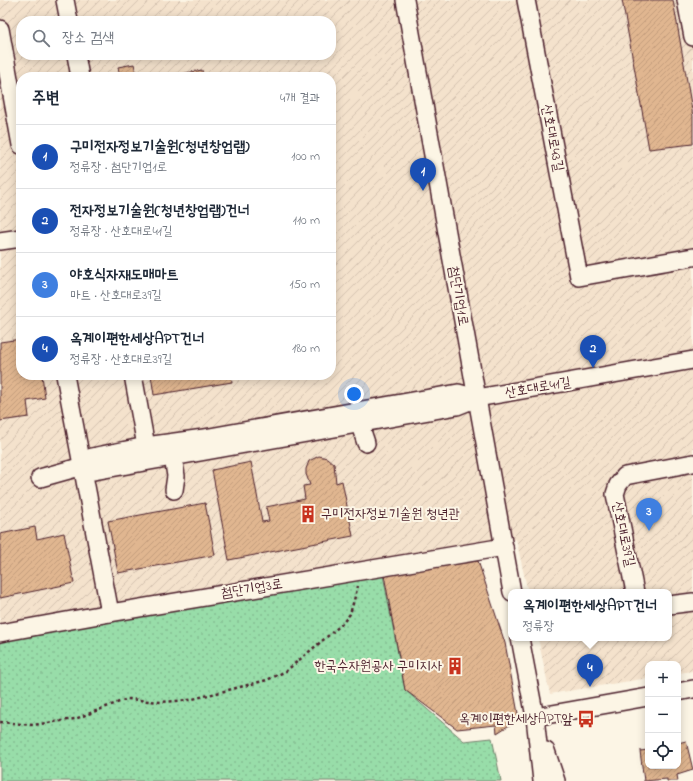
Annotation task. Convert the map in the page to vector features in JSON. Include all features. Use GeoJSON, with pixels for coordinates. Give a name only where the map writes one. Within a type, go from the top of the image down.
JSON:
{"type":"FeatureCollection","features":[{"type":"Feature","properties":{"kind":"street"},"geometry":{"type":"LineString","coordinates":[[65,0],[68,16]]}},
{"type":"Feature","properties":{"kind":"street","name":"첨단기업1로"},"geometry":{"type":"LineString","coordinates":[[405,0],[511,589]]}},
{"type":"Feature","properties":{"kind":"street","name":"산호대로43길"},"geometry":{"type":"LineString","coordinates":[[526,0],[579,277],[693,257]]}},
{"type":"Feature","properties":{"kind":"street"},"geometry":{"type":"LineString","coordinates":[[686,0],[693,36]]}},
{"type":"Feature","properties":{"kind":"street"},"geometry":{"type":"LineString","coordinates":[[0,29],[16,117]]}},
{"type":"Feature","properties":{"kind":"street"},"geometry":{"type":"LineString","coordinates":[[77,60],[79,72]]}},
{"type":"Feature","properties":{"kind":"street"},"geometry":{"type":"LineString","coordinates":[[0,241],[16,239]]}},
{"type":"Feature","properties":{"kind":"street","name":"산호대로41길"},"geometry":{"type":"LineString","coordinates":[[357,417],[457,406],[477,398],[693,360]]}},
{"type":"Feature","properties":{"kind":"street"},"geometry":{"type":"LineString","coordinates":[[67,380],[110,613]]}},
{"type":"Feature","properties":{"kind":"street"},"geometry":{"type":"LineString","coordinates":[[135,380],[146,446]]}},
{"type":"Feature","properties":{"kind":"street"},"geometry":{"type":"LineString","coordinates":[[83,465],[94,471],[357,417]]}},
{"type":"Feature","properties":{"kind":"street"},"geometry":{"type":"LineString","coordinates":[[40,478],[83,465],[92,457],[146,446],[357,417]]}},
{"type":"Feature","properties":{"kind":"street"},"geometry":{"type":"LineString","coordinates":[[357,417],[366,443]]}},
{"type":"Feature","properties":{"kind":"street"},"geometry":{"type":"LineString","coordinates":[[173,456],[176,476],[174,490]]}},
{"type":"Feature","properties":{"kind":"street","name":"산호대로39길"},"geometry":{"type":"LineString","coordinates":[[634,589],[615,494],[618,485],[625,476],[693,463]]}},
{"type":"Feature","properties":{"kind":"street","name":"첨단기업3로"},"geometry":{"type":"LineString","coordinates":[[0,633],[110,613],[504,547]]}},
{"type":"Feature","properties":{"kind":"street"},"geometry":{"type":"LineString","coordinates":[[672,605],[693,602]]}},
{"type":"Feature","properties":{"kind":"street"},"geometry":{"type":"LineString","coordinates":[[521,641],[535,716],[542,781]]}},
{"type":"Feature","properties":{"kind":"street"},"geometry":{"type":"LineString","coordinates":[[681,691],[693,689]]}},
{"type":"Feature","properties":{"kind":"street"},"geometry":{"type":"LineString","coordinates":[[535,716],[645,698]]}},
{"type":"Feature","properties":{"kind":"street"},"geometry":{"type":"LineString","coordinates":[[535,716],[556,781]]}},
{"type":"Feature","properties":{"kind":"path"},"geometry":{"type":"LineString","coordinates":[[0,722],[33,725],[75,719],[126,699],[161,702],[189,700],[267,680],[286,671],[341,625],[350,614],[363,571]]}},
{"type":"Feature","properties":{"kind":"shaded area"},"geometry":{"type":"Polygon","coordinates":[[[0,0],[693,0],[693,671],[681,673],[681,661],[645,661],[645,678],[550,694],[539,641],[672,641],[672,589],[527,589],[516,539],[0,627],[0,0]]]}},
{"type":"Feature","properties":{"kind":"green space"},"geometry":{"type":"Polygon","coordinates":[[[383,575],[405,690],[464,741],[492,738],[501,781],[0,781],[0,640],[383,575]]]}},
{"type":"Feature","properties":{"kind":"building"},"geometry":{"type":"Polygon","coordinates":[[[622,0],[673,0],[693,116],[693,144],[649,149],[622,0]]]}},
{"type":"Feature","properties":{"kind":"building"},"geometry":{"type":"Polygon","coordinates":[[[134,64],[136,72],[119,72],[118,67],[134,64]]]}},
{"type":"Feature","properties":{"kind":"building"},"geometry":{"type":"Polygon","coordinates":[[[202,70],[202,72],[191,72],[202,70]]]}},
{"type":"Feature","properties":{"kind":"building"},"geometry":{"type":"Polygon","coordinates":[[[16,340],[16,380],[43,380],[45,398],[27,401],[29,417],[0,421],[0,342],[16,340]]]}},
{"type":"Feature","properties":{"kind":"building"},"geometry":{"type":"Polygon","coordinates":[[[152,380],[232,380],[232,382],[154,395],[152,380]]]}},
{"type":"Feature","properties":{"kind":"building","name":"구미전자정보기술원 청년관"},"geometry":{"type":"Polygon","coordinates":[[[319,456],[327,458],[334,464],[336,483],[342,481],[353,536],[229,560],[212,470],[251,462],[262,522],[269,521],[266,507],[305,499],[303,486],[310,485],[306,474],[306,469],[309,461],[319,456]]]}},
{"type":"Feature","properties":{"kind":"building"},"geometry":{"type":"Polygon","coordinates":[[[205,503],[215,555],[118,573],[108,521],[205,503]]]}},
{"type":"Feature","properties":{"kind":"building"},"geometry":{"type":"Polygon","coordinates":[[[35,527],[37,539],[64,533],[74,583],[0,598],[0,534],[35,527]]]}},
{"type":"Feature","properties":{"kind":"building","name":"한국수자원공사 구미지사"},"geometry":{"type":"Polygon","coordinates":[[[478,561],[505,643],[519,719],[497,733],[496,725],[457,729],[405,690],[384,575],[478,561]]]}},
{"type":"Feature","properties":{"kind":"building"},"geometry":{"type":"Polygon","coordinates":[[[686,741],[693,770],[677,775],[678,781],[667,781],[667,779],[644,781],[640,751],[645,750],[645,769],[681,769],[681,742],[686,741]]]}},
{"type":"Feature","properties":{"kind":"place","name":"구미전자정보기술원(청년창업랩)"},"geometry":{"type":"Point","coordinates":[423,191]}},
{"type":"Feature","properties":{"kind":"place","name":"전자정보기술원(청년창업랩)건너"},"geometry":{"type":"Point","coordinates":[593,368]}},
{"type":"Feature","properties":{"kind":"place","name":"구미전자정보기술원 청년관"},"geometry":{"type":"Point","coordinates":[308,514]}},
{"type":"Feature","properties":{"kind":"place","name":"야호식자재도매마트"},"geometry":{"type":"Point","coordinates":[649,531]}},
{"type":"Feature","properties":{"kind":"place","name":"한국수자원공사 구미지사"},"geometry":{"type":"Point","coordinates":[455,666]}},
{"type":"Feature","properties":{"kind":"place","name":"옥계이편한세상APT건너"},"geometry":{"type":"Point","coordinates":[590,687]}},
{"type":"Feature","properties":{"kind":"place","name":"옥계이편한세상APT앞"},"geometry":{"type":"Point","coordinates":[586,719]}}]}
